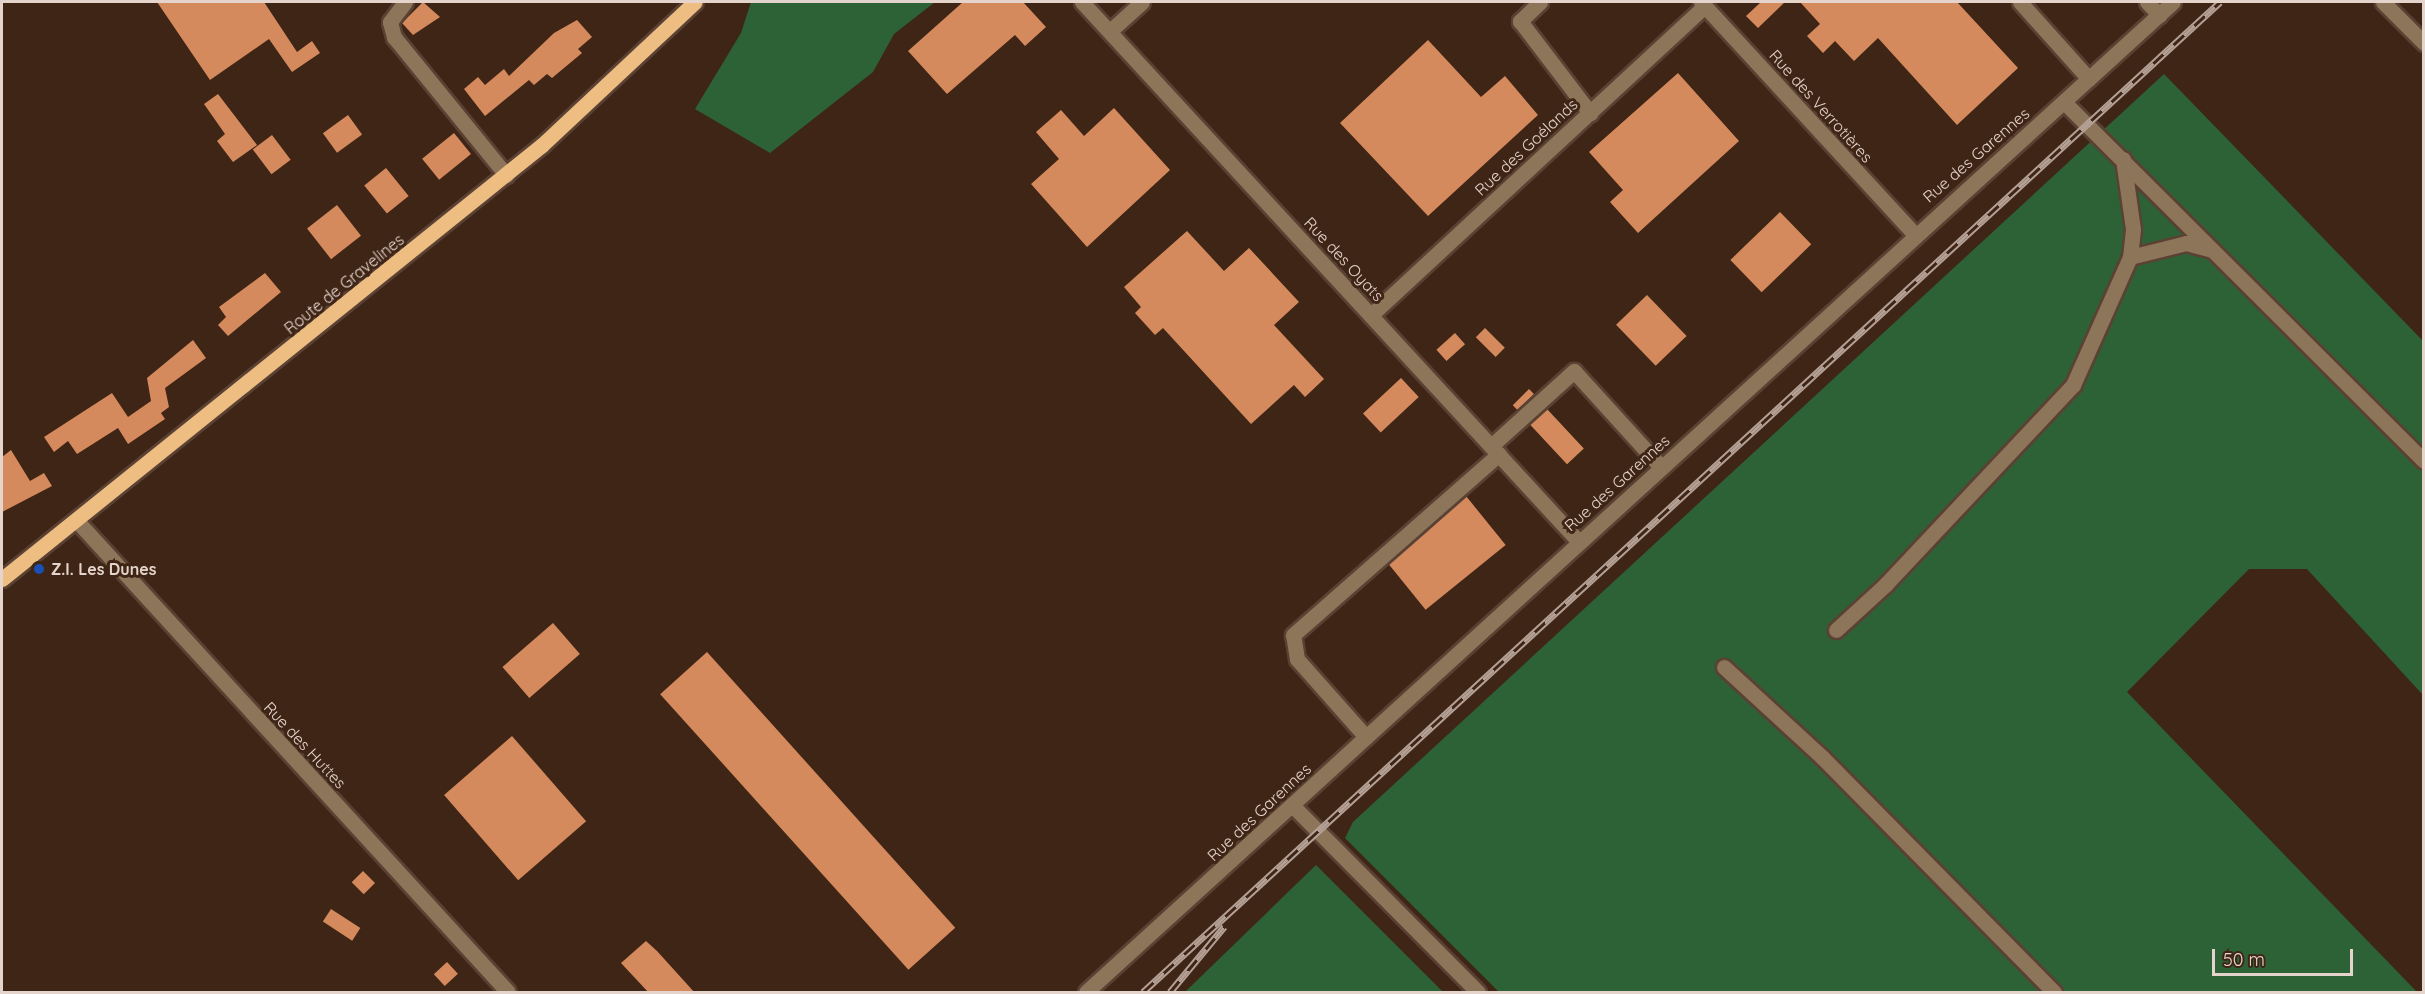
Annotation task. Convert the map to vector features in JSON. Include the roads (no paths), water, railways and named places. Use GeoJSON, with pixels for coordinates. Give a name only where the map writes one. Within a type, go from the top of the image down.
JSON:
{"type":"FeatureCollection","features":[{"type":"Feature","properties":{"kind":"main road","name":"Route de Gravelines"},"geometry":{"type":"LineString","coordinates":[[2,579],[506,175],[695,2]]}},
{"type":"Feature","properties":{"kind":"street"},"geometry":{"type":"LineString","coordinates":[[405,2],[390,21],[394,37],[506,175]]}},
{"type":"Feature","properties":{"kind":"street","name":"Rue des Oyats"},"geometry":{"type":"LineString","coordinates":[[1082,2],[1579,542]]}},
{"type":"Feature","properties":{"kind":"street"},"geometry":{"type":"LineString","coordinates":[[1110,31],[1142,2]]}},
{"type":"Feature","properties":{"kind":"street"},"geometry":{"type":"LineString","coordinates":[[1540,2],[1520,21],[1590,112]]}},
{"type":"Feature","properties":{"kind":"street"},"geometry":{"type":"LineString","coordinates":[[2020,2],[2089,79]]}},
{"type":"Feature","properties":{"kind":"street"},"geometry":{"type":"LineString","coordinates":[[2147,2],[2159,15]]}},
{"type":"Feature","properties":{"kind":"street","name":"Rue des Garennes"},"geometry":{"type":"LineString","coordinates":[[1086,993],[1914,234],[2173,2]]}},
{"type":"Feature","properties":{"kind":"street"},"geometry":{"type":"LineString","coordinates":[[2384,2],[2424,43]]}},
{"type":"Feature","properties":{"kind":"street","name":"Rue des Goélands"},"geometry":{"type":"LineString","coordinates":[[1371,315],[1703,4]]}},
{"type":"Feature","properties":{"kind":"street","name":"Rue des Verrotières"},"geometry":{"type":"LineString","coordinates":[[1703,4],[1914,234]]}},
{"type":"Feature","properties":{"kind":"street"},"geometry":{"type":"LineString","coordinates":[[2064,102],[2224,258],[2424,461]]}},
{"type":"Feature","properties":{"kind":"street"},"geometry":{"type":"LineString","coordinates":[[1836,630],[1886,584],[2073,385],[2130,257],[2133,229],[2123,159]]}},
{"type":"Feature","properties":{"kind":"street"},"geometry":{"type":"LineString","coordinates":[[2130,257],[2186,243],[2224,258]]}},
{"type":"Feature","properties":{"kind":"street"},"geometry":{"type":"LineString","coordinates":[[1366,737],[1297,659],[1293,635],[1495,450],[1574,371],[1660,467]]}},
{"type":"Feature","properties":{"kind":"street","name":"Rue des Huttes"},"geometry":{"type":"LineString","coordinates":[[77,521],[508,993]]}},
{"type":"Feature","properties":{"kind":"street"},"geometry":{"type":"LineString","coordinates":[[1724,667],[1823,758],[2054,993]]}},
{"type":"Feature","properties":{"kind":"street"},"geometry":{"type":"LineString","coordinates":[[1292,805],[1478,993]]}},
{"type":"Feature","properties":{"kind":"railway"},"geometry":{"type":"LineString","coordinates":[[1143,992],[2220,2]]}},
{"type":"Feature","properties":{"kind":"railway"},"geometry":{"type":"LineString","coordinates":[[1170,992],[1224,927]]}},
{"type":"Feature","properties":{"kind":"place","name":"Z.I. Les Dunes"},"geometry":{"type":"Point","coordinates":[39,569]}}]}
